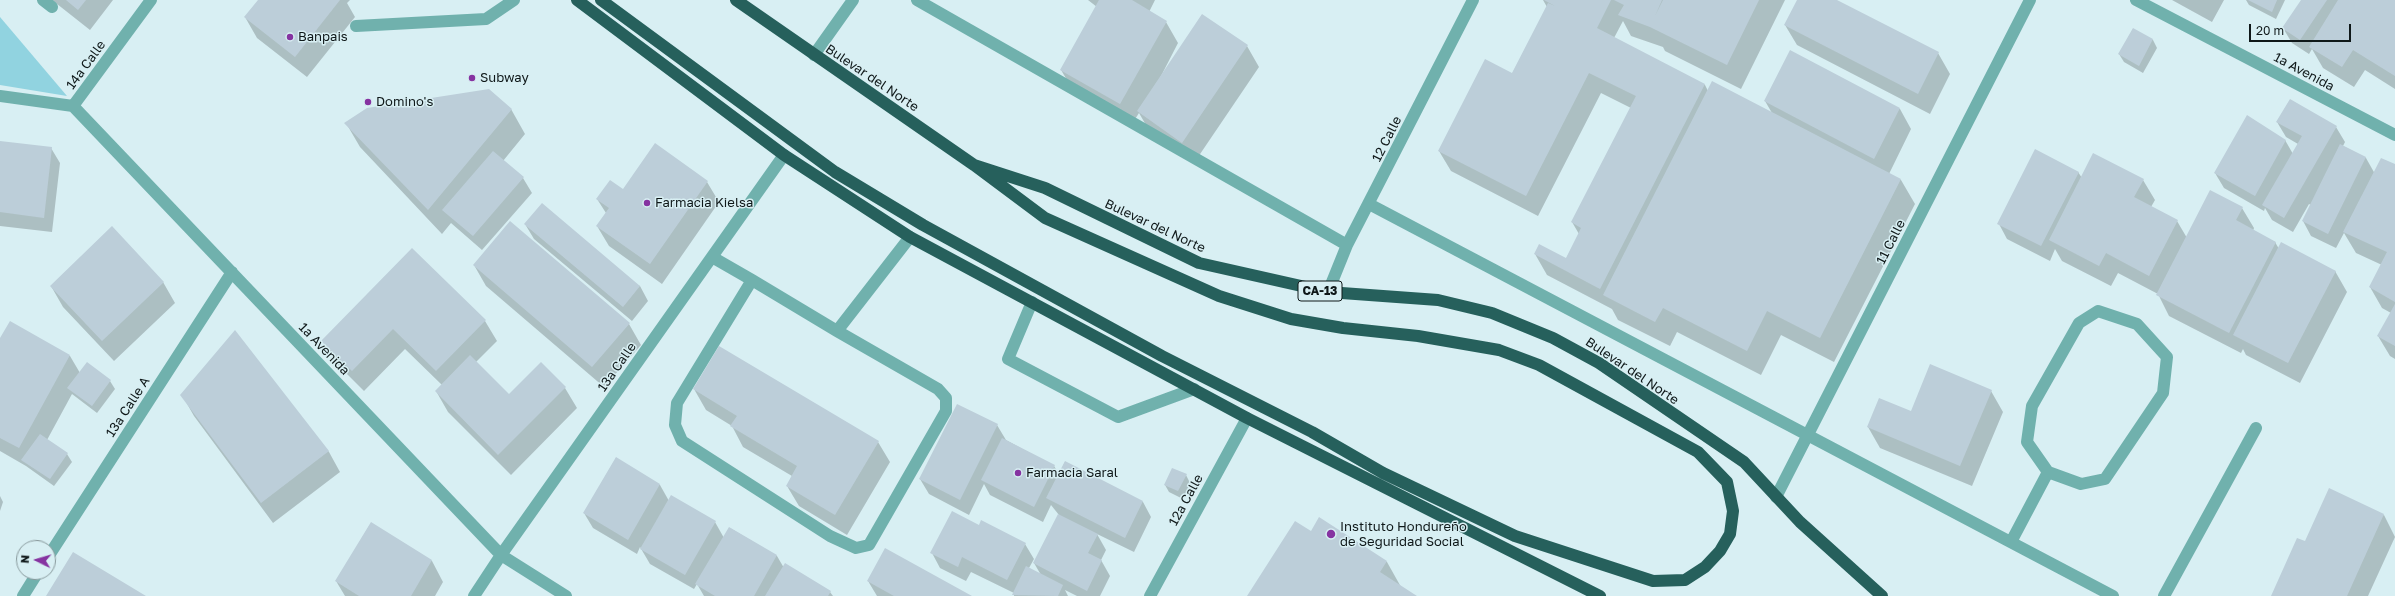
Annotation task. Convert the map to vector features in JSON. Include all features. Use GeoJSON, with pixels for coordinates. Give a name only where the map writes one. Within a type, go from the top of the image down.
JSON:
{"type":"FeatureCollection","features":[{"type":"Feature","properties":{"kind":"highway"},"geometry":{"type":"LineString","coordinates":[[577,0],[784,155],[910,237],[1247,418],[1600,596]]}},
{"type":"Feature","properties":{"kind":"highway"},"geometry":{"type":"LineString","coordinates":[[601,0],[835,172],[923,225],[1162,356],[1312,432],[1383,473],[1515,536],[1653,581],[1685,580],[1704,567],[1720,551],[1730,534],[1733,511],[1727,482],[1698,452],[1539,366],[1491,349],[1418,336],[1343,328],[1291,319],[1219,296],[1045,218],[974,165]]}},
{"type":"Feature","properties":{"kind":"highway","name":"Bulevar del Norte"},"geometry":{"type":"LineString","coordinates":[[736,0],[974,165],[1045,188],[1200,263],[1328,292],[1438,300],[1492,313],[1553,338],[1599,363],[1744,462],[1800,522],[1882,596]]}},
{"type":"Feature","properties":{"kind":"street","name":"14a Calle"},"geometry":{"type":"LineString","coordinates":[[0,96],[73,106],[151,0]]}},
{"type":"Feature","properties":{"kind":"street"},"geometry":{"type":"LineString","coordinates":[[356,26],[486,19],[514,0]]}},
{"type":"Feature","properties":{"kind":"street"},"geometry":{"type":"LineString","coordinates":[[814,55],[853,0]]}},
{"type":"Feature","properties":{"kind":"street"},"geometry":{"type":"LineString","coordinates":[[917,0],[1347,245]]}},
{"type":"Feature","properties":{"kind":"street","name":"12 Calle"},"geometry":{"type":"LineString","coordinates":[[1328,292],[1347,245],[1474,0]]}},
{"type":"Feature","properties":{"kind":"street","name":"11 Calle"},"geometry":{"type":"LineString","coordinates":[[1776,498],[2030,0]]}},
{"type":"Feature","properties":{"kind":"street","name":"1a Avenida"},"geometry":{"type":"LineString","coordinates":[[2136,0],[2395,135]]}},
{"type":"Feature","properties":{"kind":"street","name":"1a Avenida"},"geometry":{"type":"LineString","coordinates":[[73,106],[501,555],[566,596]]}},
{"type":"Feature","properties":{"kind":"street","name":"13a Calle"},"geometry":{"type":"LineString","coordinates":[[474,596],[501,555],[784,155]]}},
{"type":"Feature","properties":{"kind":"street"},"geometry":{"type":"LineString","coordinates":[[1369,204],[1809,434],[2113,596]]}},
{"type":"Feature","properties":{"kind":"street"},"geometry":{"type":"LineString","coordinates":[[837,331],[910,237]]}},
{"type":"Feature","properties":{"kind":"street"},"geometry":{"type":"LineString","coordinates":[[712,257],[752,280],[837,331],[938,389],[946,398],[946,410],[869,545],[856,548],[830,536],[682,441],[675,425],[677,403],[752,280]]}},
{"type":"Feature","properties":{"kind":"street","name":"13a Calle A"},"geometry":{"type":"LineString","coordinates":[[56,545],[232,272]]}},
{"type":"Feature","properties":{"kind":"street"},"geometry":{"type":"LineString","coordinates":[[1032,302],[1008,359],[1118,417],[1194,389]]}},
{"type":"Feature","properties":{"kind":"street"},"geometry":{"type":"LineString","coordinates":[[2098,311],[2137,324],[2167,357],[2163,393],[2105,479],[2082,484],[2048,472],[2027,442],[2032,406],[2079,323],[2098,311]]}},
{"type":"Feature","properties":{"kind":"street","name":"12a Calle"},"geometry":{"type":"LineString","coordinates":[[1150,596],[1247,418]]}},
{"type":"Feature","properties":{"kind":"street"},"geometry":{"type":"LineString","coordinates":[[2164,596],[2256,428]]}},
{"type":"Feature","properties":{"kind":"street"},"geometry":{"type":"LineString","coordinates":[[2011,542],[2048,472]]}},
{"type":"Feature","properties":{"kind":"street"},"geometry":{"type":"LineString","coordinates":[[23,596],[33,580]]}},
{"type":"Feature","properties":{"kind":"shaded area"},"geometry":{"type":"Polygon","coordinates":[[[0,17],[67,96],[0,85],[0,17]]]}},
{"type":"Feature","properties":{"kind":"building"},"geometry":{"type":"Polygon","coordinates":[[[66,0],[86,0],[78,10],[66,0]]]}},
{"type":"Feature","properties":{"kind":"building","name":"Banpais"},"geometry":{"type":"Polygon","coordinates":[[[258,0],[340,0],[295,57],[244,17],[258,0]]]}},
{"type":"Feature","properties":{"kind":"building"},"geometry":{"type":"Polygon","coordinates":[[[1099,0],[1132,0],[1167,21],[1120,104],[1060,70],[1099,0]]]}},
{"type":"Feature","properties":{"kind":"building"},"geometry":{"type":"Polygon","coordinates":[[[1544,0],[1611,0],[1597,28],[1705,84],[1600,289],[1534,254],[1539,244],[1566,258],[1581,228],[1571,222],[1636,96],[1589,73],[1526,196],[1438,151],[1485,59],[1512,73],[1548,3],[1555,6],[1544,0]]]}},
{"type":"Feature","properties":{"kind":"building"},"geometry":{"type":"Polygon","coordinates":[[[1614,0],[1662,0],[1655,16],[1663,0],[1759,0],[1727,65],[1650,27],[1618,15],[1624,5],[1614,0]]]}},
{"type":"Feature","properties":{"kind":"building"},"geometry":{"type":"Polygon","coordinates":[[[1797,0],[1837,0],[1939,52],[1918,94],[1784,25],[1797,0]]]}},
{"type":"Feature","properties":{"kind":"building"},"geometry":{"type":"Polygon","coordinates":[[[2248,0],[2277,0],[2272,12],[2248,0]]]}},
{"type":"Feature","properties":{"kind":"building"},"geometry":{"type":"Polygon","coordinates":[[[2301,0],[2327,0],[2300,40],[2282,28],[2301,0]]]}},
{"type":"Feature","properties":{"kind":"building"},"geometry":{"type":"Polygon","coordinates":[[[2338,0],[2395,0],[2395,76],[2353,50],[2342,67],[2309,47],[2338,0]]]}},
{"type":"Feature","properties":{"kind":"building"},"geometry":{"type":"Polygon","coordinates":[[[1202,14],[1248,45],[1182,143],[1137,111],[1202,14]]]}},
{"type":"Feature","properties":{"kind":"building"},"geometry":{"type":"Polygon","coordinates":[[[2133,28],[2153,39],[2139,66],[2118,54],[2133,28]]]}},
{"type":"Feature","properties":{"kind":"building"},"geometry":{"type":"Polygon","coordinates":[[[1790,50],[1900,108],[1874,159],[1764,101],[1790,50]]]}},
{"type":"Feature","properties":{"kind":"building"},"geometry":{"type":"Polygon","coordinates":[[[1712,81],[1901,179],[1820,338],[1767,311],[1747,351],[1663,308],[1655,322],[1603,295],[1712,81]]]}},
{"type":"Feature","properties":{"kind":"building"},"geometry":{"type":"Polygon","coordinates":[[[489,89],[512,109],[428,210],[344,123],[367,108],[489,89]]]}},
{"type":"Feature","properties":{"kind":"building"},"geometry":{"type":"Polygon","coordinates":[[[2290,99],[2337,126],[2284,218],[2262,205],[2302,136],[2276,122],[2290,99]]]}},
{"type":"Feature","properties":{"kind":"building"},"geometry":{"type":"Polygon","coordinates":[[[2247,115],[2286,140],[2255,196],[2214,173],[2247,115]]]}},
{"type":"Feature","properties":{"kind":"building"},"geometry":{"type":"Polygon","coordinates":[[[0,141],[52,147],[44,218],[0,212],[0,141]]]}},
{"type":"Feature","properties":{"kind":"building","name":"Farmacia Kielsa"},"geometry":{"type":"Polygon","coordinates":[[[655,143],[708,181],[650,264],[596,226],[609,208],[596,199],[610,180],[623,189],[655,143]]]}},
{"type":"Feature","properties":{"kind":"building"},"geometry":{"type":"Polygon","coordinates":[[[2340,144],[2366,157],[2328,234],[2302,221],[2340,144]]]}},
{"type":"Feature","properties":{"kind":"building"},"geometry":{"type":"Polygon","coordinates":[[[2035,149],[2079,172],[2041,246],[1997,224],[2035,149]]]}},
{"type":"Feature","properties":{"kind":"building"},"geometry":{"type":"Polygon","coordinates":[[[493,151],[524,177],[473,236],[442,210],[493,151]]]}},
{"type":"Feature","properties":{"kind":"building"},"geometry":{"type":"Polygon","coordinates":[[[2093,153],[2144,179],[2134,197],[2178,220],[2149,276],[2106,253],[2099,266],[2049,240],[2093,153]]]}},
{"type":"Feature","properties":{"kind":"building"},"geometry":{"type":"Polygon","coordinates":[[[2381,158],[2395,164],[2395,302],[2369,287],[2387,252],[2343,232],[2381,158]]]}},
{"type":"Feature","properties":{"kind":"building"},"geometry":{"type":"Polygon","coordinates":[[[2210,190],[2243,207],[2236,220],[2276,242],[2229,333],[2156,295],[2210,190]]]}},
{"type":"Feature","properties":{"kind":"building"},"geometry":{"type":"Polygon","coordinates":[[[542,203],[640,286],[623,307],[524,224],[542,203]]]}},
{"type":"Feature","properties":{"kind":"building"},"geometry":{"type":"Polygon","coordinates":[[[510,221],[630,323],[592,367],[473,265],[510,221]]]}},
{"type":"Feature","properties":{"kind":"building"},"geometry":{"type":"Polygon","coordinates":[[[112,226],[164,282],[102,341],[50,286],[112,226]]]}},
{"type":"Feature","properties":{"kind":"building"},"geometry":{"type":"Polygon","coordinates":[[[2281,242],[2336,271],[2288,363],[2233,335],[2281,242]]]}},
{"type":"Feature","properties":{"kind":"building"},"geometry":{"type":"Polygon","coordinates":[[[412,248],[486,320],[436,371],[393,329],[352,371],[321,341],[412,248]]]}},
{"type":"Feature","properties":{"kind":"building"},"geometry":{"type":"Polygon","coordinates":[[[2395,304],[2395,346],[2377,336],[2395,304]]]}},
{"type":"Feature","properties":{"kind":"building"},"geometry":{"type":"Polygon","coordinates":[[[10,321],[70,355],[19,448],[0,438],[0,338],[10,321]]]}},
{"type":"Feature","properties":{"kind":"building"},"geometry":{"type":"Polygon","coordinates":[[[235,330],[329,451],[261,503],[180,395],[235,330]]]}},
{"type":"Feature","properties":{"kind":"building"},"geometry":{"type":"Polygon","coordinates":[[[719,346],[879,441],[835,515],[786,486],[797,466],[730,426],[737,416],[693,389],[719,346]]]}},
{"type":"Feature","properties":{"kind":"building"},"geometry":{"type":"Polygon","coordinates":[[[470,355],[509,394],[541,362],[566,387],[498,455],[435,391],[470,355]]]}},
{"type":"Feature","properties":{"kind":"building"},"geometry":{"type":"Polygon","coordinates":[[[87,362],[111,380],[92,406],[67,388],[87,362]]]}},
{"type":"Feature","properties":{"kind":"building"},"geometry":{"type":"Polygon","coordinates":[[[1930,364],[1992,390],[1960,466],[1867,427],[1879,398],[1911,411],[1930,364]]]}},
{"type":"Feature","properties":{"kind":"building"},"geometry":{"type":"Polygon","coordinates":[[[957,404],[998,424],[960,500],[919,479],[957,404]]]}},
{"type":"Feature","properties":{"kind":"building"},"geometry":{"type":"Polygon","coordinates":[[[40,434],[68,453],[50,479],[21,460],[40,434]]]}},
{"type":"Feature","properties":{"kind":"building","name":"Farmacia Saral"},"geometry":{"type":"Polygon","coordinates":[[[1002,438],[1055,465],[1034,507],[981,480],[1002,438]]]}},
{"type":"Feature","properties":{"kind":"building"},"geometry":{"type":"Polygon","coordinates":[[[616,457],[660,484],[628,540],[583,513],[616,457]]]}},
{"type":"Feature","properties":{"kind":"building"},"geometry":{"type":"Polygon","coordinates":[[[1065,461],[1143,501],[1125,538],[1046,498],[1065,461]]]}},
{"type":"Feature","properties":{"kind":"building"},"geometry":{"type":"Polygon","coordinates":[[[1172,468],[1187,474],[1178,491],[1164,485],[1172,468]]]}},
{"type":"Feature","properties":{"kind":"building"},"geometry":{"type":"Polygon","coordinates":[[[2329,488],[2384,514],[2347,596],[2271,596],[2297,538],[2305,541],[2329,488]]]}},
{"type":"Feature","properties":{"kind":"building"},"geometry":{"type":"Polygon","coordinates":[[[671,495],[716,521],[685,575],[640,549],[671,495]]]}},
{"type":"Feature","properties":{"kind":"building"},"geometry":{"type":"Polygon","coordinates":[[[952,511],[979,525],[981,520],[1026,543],[1007,580],[962,557],[958,567],[930,553],[952,511]]]}},
{"type":"Feature","properties":{"kind":"building"},"geometry":{"type":"Polygon","coordinates":[[[1058,514],[1098,534],[1088,553],[1102,560],[1087,591],[1033,563],[1058,514]]]}},
{"type":"Feature","properties":{"kind":"building"},"geometry":{"type":"Polygon","coordinates":[[[1319,517],[1387,561],[1380,572],[1417,596],[1247,596],[1295,521],[1311,531],[1319,517]]]}},
{"type":"Feature","properties":{"kind":"building"},"geometry":{"type":"Polygon","coordinates":[[[371,522],[432,560],[411,596],[359,596],[335,581],[371,522]]]}},
{"type":"Feature","properties":{"kind":"building"},"geometry":{"type":"Polygon","coordinates":[[[729,527],[777,555],[754,596],[715,596],[695,584],[729,527]]]}},
{"type":"Feature","properties":{"kind":"building"},"geometry":{"type":"Polygon","coordinates":[[[885,548],[972,596],[894,596],[867,581],[885,548]]]}},
{"type":"Feature","properties":{"kind":"building"},"geometry":{"type":"Polygon","coordinates":[[[73,552],[146,596],[46,596],[73,552]]]}},
{"type":"Feature","properties":{"kind":"building"},"geometry":{"type":"Polygon","coordinates":[[[785,563],[831,591],[828,596],[765,596],[785,563]]]}},
{"type":"Feature","properties":{"kind":"building"},"geometry":{"type":"Polygon","coordinates":[[[1026,566],[1063,585],[1058,596],[1012,595],[1026,566]]]}},
{"type":"Feature","properties":{"kind":"place","name":"Banpais"},"geometry":{"type":"Point","coordinates":[290,37]}},
{"type":"Feature","properties":{"kind":"place","name":"Subway"},"geometry":{"type":"Point","coordinates":[472,78]}},
{"type":"Feature","properties":{"kind":"place","name":"Domino's"},"geometry":{"type":"Point","coordinates":[368,102]}},
{"type":"Feature","properties":{"kind":"place","name":"Farmacia Kielsa"},"geometry":{"type":"Point","coordinates":[647,203]}},
{"type":"Feature","properties":{"kind":"place","name":"Farmacia Saral"},"geometry":{"type":"Point","coordinates":[1018,473]}},
{"type":"Feature","properties":{"kind":"place","name":"Instituto Hondureño de Seguridad Social"},"geometry":{"type":"Point","coordinates":[1331,534]}}]}
